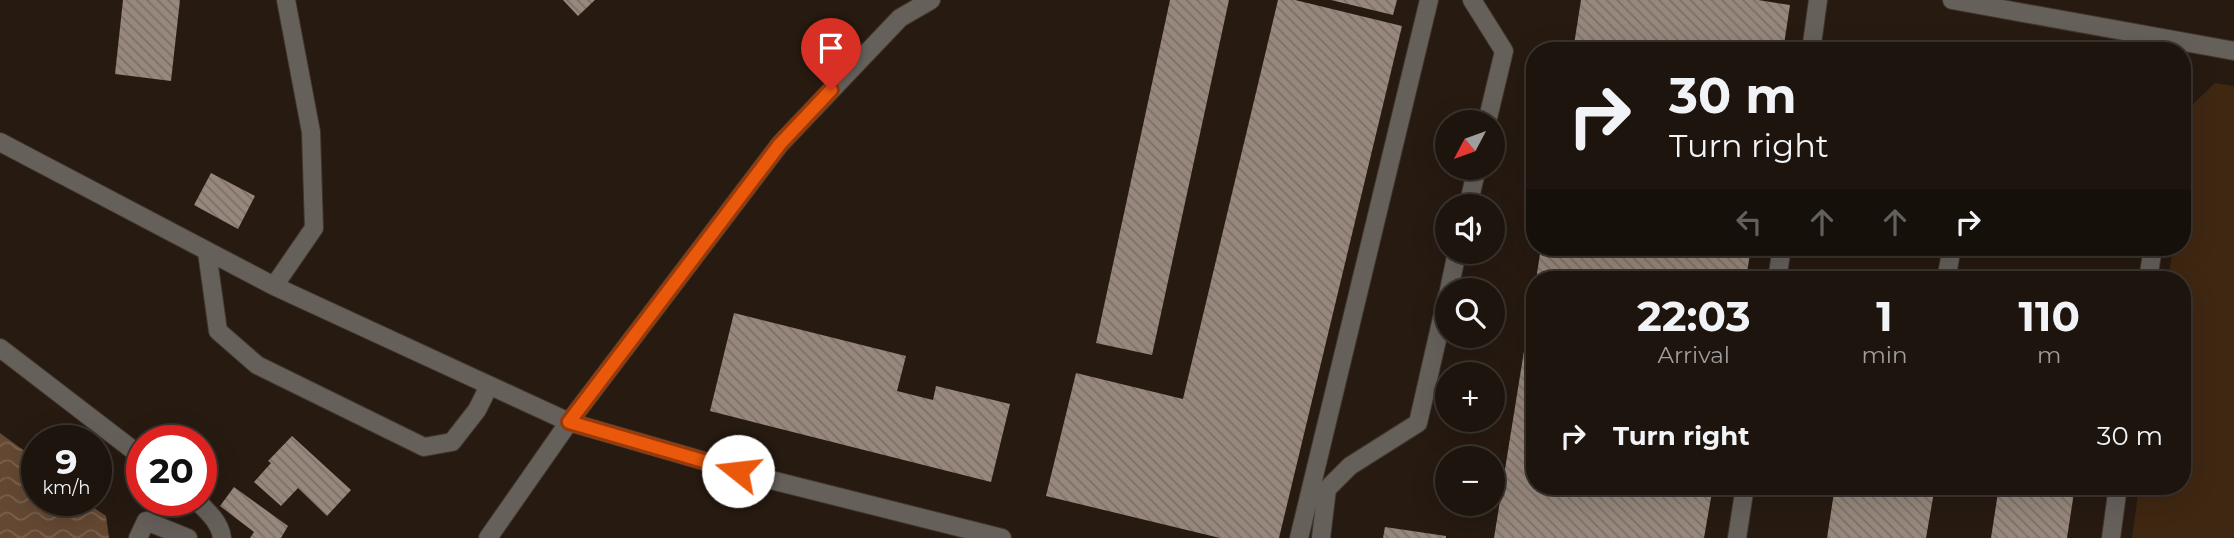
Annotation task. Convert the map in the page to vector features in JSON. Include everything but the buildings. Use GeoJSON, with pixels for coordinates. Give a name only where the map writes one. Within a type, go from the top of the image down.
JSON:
{"type":"FeatureCollection","features":[{"type":"Feature","properties":{"kind":"lane"},"geometry":{"type":"LineString","coordinates":[[274,286],[314,228],[311,132],[286,0]]}},
{"type":"Feature","properties":{"kind":"lane"},"geometry":{"type":"LineString","coordinates":[[488,538],[569,422],[780,144],[900,18],[931,0]]}},
{"type":"Feature","properties":{"kind":"lane"},"geometry":{"type":"LineString","coordinates":[[1298,538],[1429,0]]}},
{"type":"Feature","properties":{"kind":"lane"},"geometry":{"type":"LineString","coordinates":[[1472,0],[1504,51],[1491,110]]}},
{"type":"Feature","properties":{"kind":"lane"},"geometry":{"type":"LineString","coordinates":[[1812,42],[1818,0]]}},
{"type":"Feature","properties":{"kind":"lane"},"geometry":{"type":"LineString","coordinates":[[1952,0],[2162,42]]}},
{"type":"Feature","properties":{"kind":"lane"},"geometry":{"type":"LineString","coordinates":[[2191,47],[2234,51]]}},
{"type":"Feature","properties":{"kind":"lane"},"geometry":{"type":"LineString","coordinates":[[0,142],[274,286],[569,422],[763,478],[1002,538]]}},
{"type":"Feature","properties":{"kind":"lane"},"geometry":{"type":"LineString","coordinates":[[207,252],[218,331],[257,365],[424,447],[452,442],[477,410],[489,386]]}},
{"type":"Feature","properties":{"kind":"lane"},"geometry":{"type":"LineString","coordinates":[[0,348],[126,445]]}},
{"type":"Feature","properties":{"kind":"lane"},"geometry":{"type":"LineString","coordinates":[[1321,538],[1327,489],[1350,466],[1418,423],[1435,348]]}},
{"type":"Feature","properties":{"kind":"lane"},"geometry":{"type":"LineString","coordinates":[[1737,538],[1744,495]]}},
{"type":"Feature","properties":{"kind":"lane"},"geometry":{"type":"LineString","coordinates":[[2111,538],[2117,495]]}},
{"type":"Feature","properties":{"kind":"lane"},"geometry":{"type":"LineString","coordinates":[[212,516],[222,532],[222,538]]}},
{"type":"Feature","properties":{"kind":"lane"},"geometry":{"type":"LineString","coordinates":[[138,538],[146,521],[188,538]]}},
{"type":"Feature","properties":{"kind":"shaded area"},"geometry":{"type":"Polygon","coordinates":[[[2215,83],[2234,86],[2234,538],[2132,538],[2138,495],[2191,495],[2191,271],[2169,271],[2172,256],[2191,256],[2193,104],[2215,83]]]}},
{"type":"Feature","properties":{"kind":"water"},"geometry":{"type":"Polygon","coordinates":[[[0,433],[21,448],[21,516],[106,516],[109,538],[0,538],[0,433]]]}},
{"type":"Feature","properties":{"kind":"route"},"geometry":{"type":"LineString","coordinates":[[738,471],[569,422],[780,144],[831,90]]}}]}
